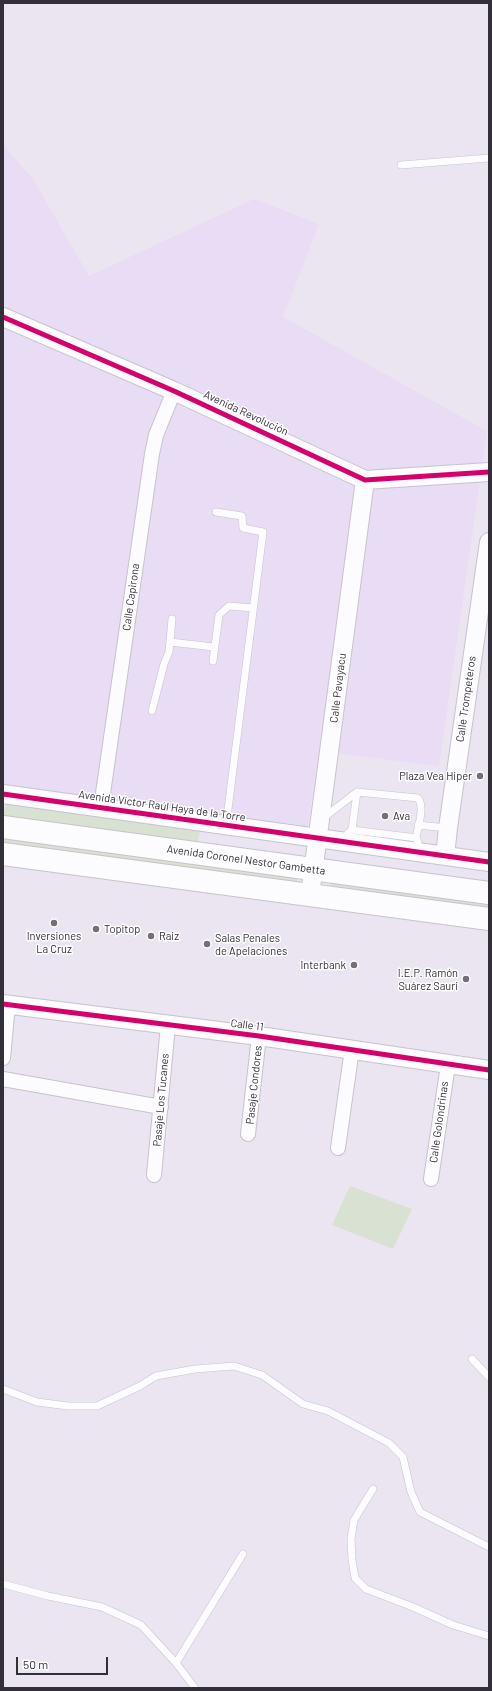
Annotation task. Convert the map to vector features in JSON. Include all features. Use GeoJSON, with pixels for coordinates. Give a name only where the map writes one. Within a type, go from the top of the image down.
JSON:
{"type":"FeatureCollection","features":[{"type":"Feature","properties":{"kind":"highway","name":"Avenida Coronel Nestor Gambetta"},"geometry":{"type":"LineString","coordinates":[[3,826],[489,893]]}},
{"type":"Feature","properties":{"kind":"highway"},"geometry":{"type":"LineString","coordinates":[[3,854],[489,919]]}},
{"type":"Feature","properties":{"kind":"street","name":"Avenida Revolución"},"geometry":{"type":"LineString","coordinates":[[3,317],[174,391],[365,480],[489,472]]}},
{"type":"Feature","properties":{"kind":"street","name":"Calle Capirona"},"geometry":{"type":"LineString","coordinates":[[101,807],[152,454],[156,434],[174,391]]}},
{"type":"Feature","properties":{"kind":"street","name":"Calle Pavayacu"},"geometry":{"type":"LineString","coordinates":[[310,895],[319,838],[365,480]]}},
{"type":"Feature","properties":{"kind":"street","name":"Calle Trompeteros"},"geometry":{"type":"LineString","coordinates":[[445,856],[489,542]]}},
{"type":"Feature","properties":{"kind":"street","name":"Avenida Víctor Raúl Haya de la Torre"},"geometry":{"type":"LineString","coordinates":[[3,794],[319,838],[345,835],[419,845],[445,856],[489,862]]}},
{"type":"Feature","properties":{"kind":"street","name":"Calle 11"},"geometry":{"type":"LineString","coordinates":[[5,1004],[168,1026],[259,1036],[489,1070]]}},
{"type":"Feature","properties":{"kind":"street"},"geometry":{"type":"LineString","coordinates":[[3,1058],[5,1004]]}},
{"type":"Feature","properties":{"kind":"street","name":"Pasaje Los Tucanes"},"geometry":{"type":"LineString","coordinates":[[154,1175],[168,1026]]}},
{"type":"Feature","properties":{"kind":"street","name":"Pasaje Condores"},"geometry":{"type":"LineString","coordinates":[[248,1134],[259,1036]]}},
{"type":"Feature","properties":{"kind":"street"},"geometry":{"type":"LineString","coordinates":[[338,1148],[352,1049]]}},
{"type":"Feature","properties":{"kind":"street","name":"Calle Golondrinas"},"geometry":{"type":"LineString","coordinates":[[431,1179],[448,1065]]}},
{"type":"Feature","properties":{"kind":"street"},"geometry":{"type":"LineString","coordinates":[[3,1079],[161,1106]]}},
{"type":"Feature","properties":{"kind":"lane"},"geometry":{"type":"LineString","coordinates":[[401,165],[489,158]]}},
{"type":"Feature","properties":{"kind":"lane"},"geometry":{"type":"LineString","coordinates":[[216,512],[242,516],[243,528],[263,532],[226,825]]}},
{"type":"Feature","properties":{"kind":"lane"},"geometry":{"type":"LineString","coordinates":[[212,661],[219,615],[229,606],[253,608]]}},
{"type":"Feature","properties":{"kind":"lane"},"geometry":{"type":"LineString","coordinates":[[152,711],[164,664],[169,652],[172,619]]}},
{"type":"Feature","properties":{"kind":"lane"},"geometry":{"type":"LineString","coordinates":[[170,642],[214,648]]}},
{"type":"Feature","properties":{"kind":"lane"},"geometry":{"type":"LineString","coordinates":[[345,835],[357,792]]}},
{"type":"Feature","properties":{"kind":"lane"},"geometry":{"type":"LineString","coordinates":[[321,820],[357,792],[418,798],[421,803],[418,825],[419,845]]}},
{"type":"Feature","properties":{"kind":"lane"},"geometry":{"type":"LineString","coordinates":[[418,825],[448,828]]}},
{"type":"Feature","properties":{"kind":"lane"},"geometry":{"type":"LineString","coordinates":[[472,1359],[489,1377]]}},
{"type":"Feature","properties":{"kind":"lane"},"geometry":{"type":"LineString","coordinates":[[3,1389],[37,1402],[68,1406],[97,1406],[140,1386],[156,1376],[196,1369],[234,1366],[262,1374],[303,1404],[328,1411],[389,1443],[402,1457],[411,1492],[420,1512],[489,1547]]}},
{"type":"Feature","properties":{"kind":"lane"},"geometry":{"type":"LineString","coordinates":[[373,1489],[354,1520],[351,1546],[355,1578],[366,1589],[413,1607],[453,1625],[489,1636]]}},
{"type":"Feature","properties":{"kind":"lane"},"geometry":{"type":"LineString","coordinates":[[176,1663],[243,1554]]}},
{"type":"Feature","properties":{"kind":"lane"},"geometry":{"type":"LineString","coordinates":[[3,1584],[48,1596],[102,1607],[141,1625],[176,1663],[195,1688]]}},
{"type":"Feature","properties":{"kind":"shaded area"},"geometry":{"type":"Polygon","coordinates":[[[3,145],[33,179],[89,276],[254,199],[319,224],[283,317],[487,431],[439,766],[319,751],[305,845],[3,803],[3,145]]]}},
{"type":"Feature","properties":{"kind":"green space"},"geometry":{"type":"Polygon","coordinates":[[[6,804],[200,831],[197,844],[4,817],[3,813],[6,804]]]}},
{"type":"Feature","properties":{"kind":"green space"},"geometry":{"type":"Polygon","coordinates":[[[3,835],[297,877],[297,882],[3,848],[3,835]]]}},
{"type":"Feature","properties":{"kind":"green space"},"geometry":{"type":"Polygon","coordinates":[[[332,882],[489,900],[489,912],[330,888],[332,882]]]}},
{"type":"Feature","properties":{"kind":"green space"},"geometry":{"type":"Polygon","coordinates":[[[350,1186],[412,1209],[393,1249],[332,1225],[350,1186]]]}},
{"type":"Feature","properties":{"kind":"cycle path"},"geometry":{"type":"LineString","coordinates":[[3,317],[174,391],[365,480],[489,472]]}},
{"type":"Feature","properties":{"kind":"cycle path"},"geometry":{"type":"LineString","coordinates":[[3,794],[489,862]]}},
{"type":"Feature","properties":{"kind":"cycle path"},"geometry":{"type":"LineString","coordinates":[[3,1004],[259,1036],[489,1070]]}},
{"type":"Feature","properties":{"kind":"place","name":"Plaza Vea Hiper"},"geometry":{"type":"Point","coordinates":[480,776]}},
{"type":"Feature","properties":{"kind":"place","name":"Ava"},"geometry":{"type":"Point","coordinates":[385,816]}},
{"type":"Feature","properties":{"kind":"place","name":"Inversiones La Cruz"},"geometry":{"type":"Point","coordinates":[54,923]}},
{"type":"Feature","properties":{"kind":"place","name":"Topitop"},"geometry":{"type":"Point","coordinates":[96,929]}},
{"type":"Feature","properties":{"kind":"place","name":"Raiz"},"geometry":{"type":"Point","coordinates":[151,936]}},
{"type":"Feature","properties":{"kind":"place","name":"Salas Penales de Apelaciones"},"geometry":{"type":"Point","coordinates":[207,944]}},
{"type":"Feature","properties":{"kind":"place","name":"Interbank"},"geometry":{"type":"Point","coordinates":[354,965]}},
{"type":"Feature","properties":{"kind":"place","name":"I.E.P. Ramón Suárez Sauri"},"geometry":{"type":"Point","coordinates":[466,979]}}]}
